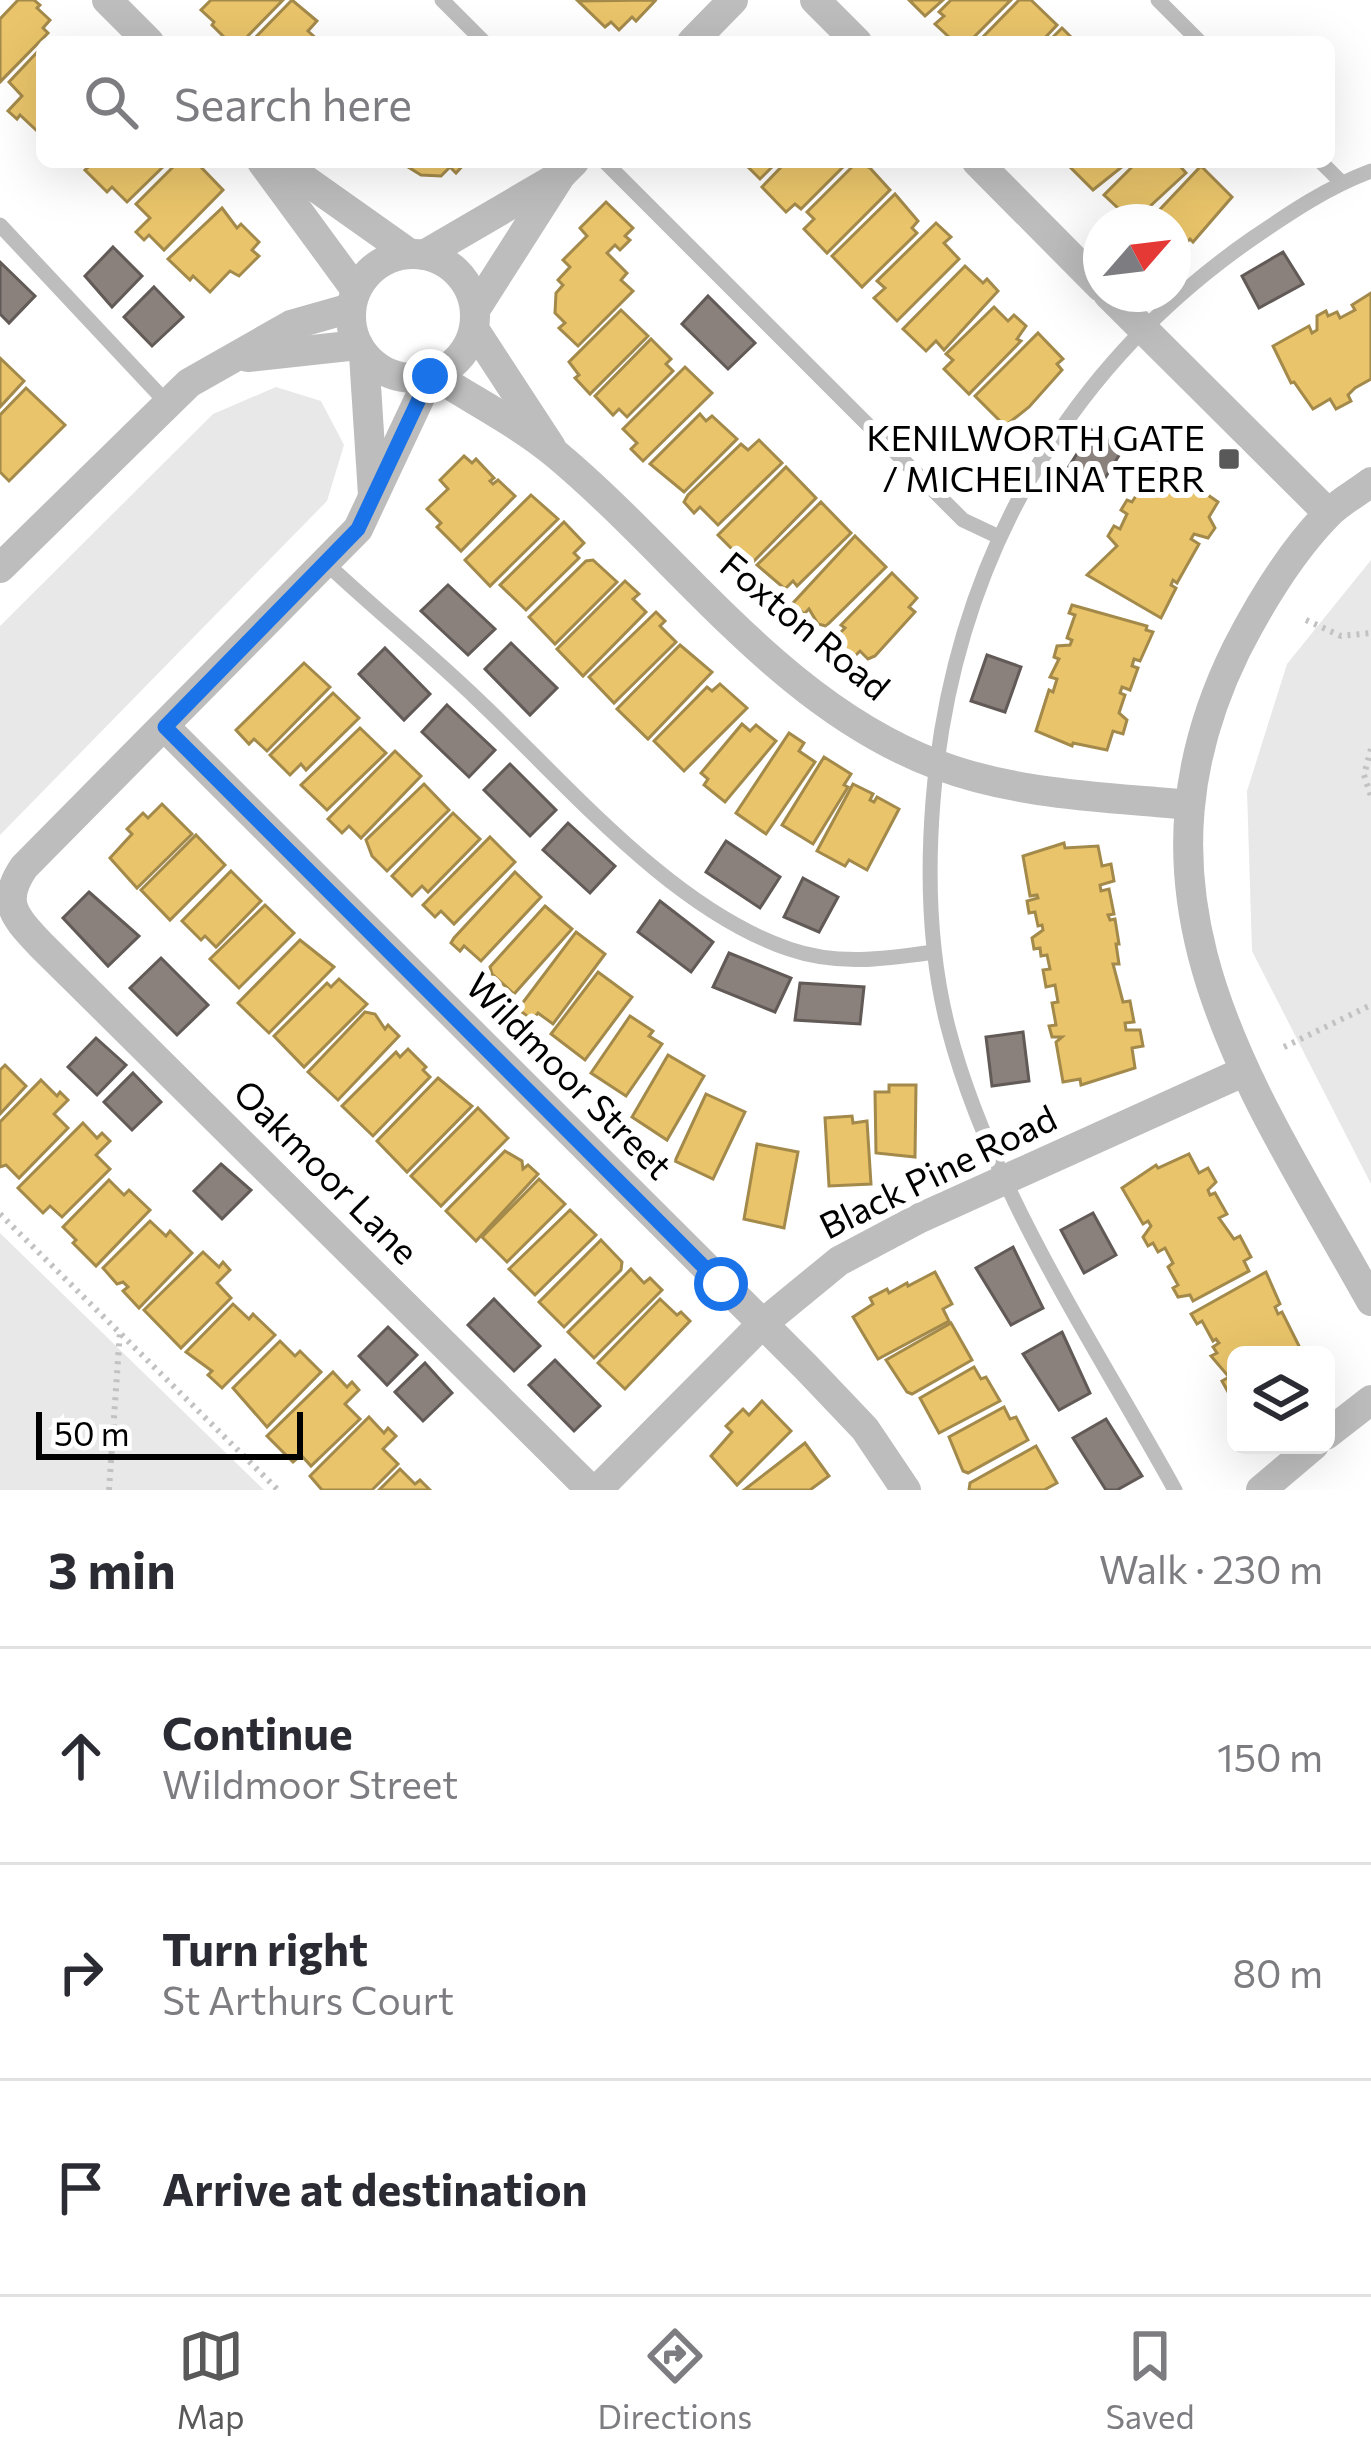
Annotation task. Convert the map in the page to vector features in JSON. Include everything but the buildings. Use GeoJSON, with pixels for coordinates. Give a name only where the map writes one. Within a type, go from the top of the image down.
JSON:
{"type":"FeatureCollection","features":[{"type":"Feature","properties":{"kind":"street"},"geometry":{"type":"LineString","coordinates":[[107,0],[143,36]]}},
{"type":"Feature","properties":{"kind":"street"},"geometry":{"type":"LineString","coordinates":[[698,36],[733,0]]}},
{"type":"Feature","properties":{"kind":"street"},"geometry":{"type":"LineString","coordinates":[[815,0],[851,36]]}},
{"type":"Feature","properties":{"kind":"street"},"geometry":{"type":"LineString","coordinates":[[266,168],[354,299],[374,501]]}},
{"type":"Feature","properties":{"kind":"street"},"geometry":{"type":"LineString","coordinates":[[289,168],[417,255],[452,268],[471,294],[474,319]]}},
{"type":"Feature","properties":{"kind":"street"},"geometry":{"type":"LineString","coordinates":[[982,168],[1083,269]]}},
{"type":"Feature","properties":{"kind":"street"},"geometry":{"type":"LineString","coordinates":[[236,359],[361,350],[387,373],[416,379],[432,376],[460,357],[474,319],[568,169]]}},
{"type":"Feature","properties":{"kind":"street"},"geometry":{"type":"LineString","coordinates":[[0,568],[166,404],[212,368],[291,325],[354,299],[372,269],[397,256],[417,255],[568,169]]}},
{"type":"Feature","properties":{"kind":"street"},"geometry":{"type":"LineString","coordinates":[[1126,312],[1328,513]]}},
{"type":"Feature","properties":{"kind":"street","name":"Foxton Road"},"geometry":{"type":"LineString","coordinates":[[474,319],[554,453]]}},
{"type":"Feature","properties":{"kind":"street"},"geometry":{"type":"LineString","coordinates":[[165,727],[358,529],[432,376]]}},
{"type":"Feature","properties":{"kind":"street","name":"Foxton Road"},"geometry":{"type":"LineString","coordinates":[[432,376],[554,453],[768,656],[840,715],[936,764],[981,778],[1058,793],[1190,805]]}},
{"type":"Feature","properties":{"kind":"street"},"geometry":{"type":"LineString","coordinates":[[1371,482],[1328,513],[1263,600],[1229,665],[1215,699],[1190,805],[1188,853],[1197,932],[1222,1020],[1243,1072],[1371,1301]]}},
{"type":"Feature","properties":{"kind":"street","name":"Oakmoor Lane"},"geometry":{"type":"LineString","coordinates":[[165,727],[24,867],[11,885],[11,907],[40,944],[594,1490]]}},
{"type":"Feature","properties":{"kind":"street","name":"Wildmoor Street"},"geometry":{"type":"LineString","coordinates":[[165,727],[865,1429],[906,1490]]}},
{"type":"Feature","properties":{"kind":"street","name":"Black Pine Road"},"geometry":{"type":"LineString","coordinates":[[594,1490],[761,1325],[839,1261],[1004,1179],[1243,1072]]}},
{"type":"Feature","properties":{"kind":"street"},"geometry":{"type":"LineString","coordinates":[[1335,1428],[1371,1400]]}},
{"type":"Feature","properties":{"kind":"street"},"geometry":{"type":"LineString","coordinates":[[1261,1490],[1303,1454]]}},
{"type":"Feature","properties":{"kind":"lane"},"geometry":{"type":"LineString","coordinates":[[442,0],[478,36]]}},
{"type":"Feature","properties":{"kind":"lane"},"geometry":{"type":"LineString","coordinates":[[1158,0],[1194,36]]}},
{"type":"Feature","properties":{"kind":"lane"},"geometry":{"type":"LineString","coordinates":[[610,168],[963,520],[998,536]]}},
{"type":"Feature","properties":{"kind":"lane"},"geometry":{"type":"LineString","coordinates":[[1327,168],[1341,182]]}},
{"type":"Feature","properties":{"kind":"lane"},"geometry":{"type":"LineString","coordinates":[[1175,1490],[1004,1179],[964,1081],[934,952],[930,854],[941,719],[957,650],[998,536],[1077,407],[1144,330],[1228,255],[1341,182],[1371,171]]}},
{"type":"Feature","properties":{"kind":"lane"},"geometry":{"type":"LineString","coordinates":[[0,225],[166,404]]}},
{"type":"Feature","properties":{"kind":"lane"},"geometry":{"type":"LineString","coordinates":[[327,564],[475,696],[608,827],[670,879],[736,924],[789,950],[850,961],[934,952]]}},
{"type":"Feature","properties":{"kind":"path"},"geometry":{"type":"LineString","coordinates":[[1306,620],[1341,636],[1371,633]]}},
{"type":"Feature","properties":{"kind":"path"},"geometry":{"type":"LineString","coordinates":[[1371,749],[1364,775],[1371,796]]}},
{"type":"Feature","properties":{"kind":"path"},"geometry":{"type":"LineString","coordinates":[[1284,1047],[1371,1005]]}},
{"type":"Feature","properties":{"kind":"path"},"geometry":{"type":"LineString","coordinates":[[0,1214],[278,1490]]}},
{"type":"Feature","properties":{"kind":"path"},"geometry":{"type":"LineString","coordinates":[[110,1490],[120,1331]]}},
{"type":"Feature","properties":{"kind":"shaded area"},"geometry":{"type":"Polygon","coordinates":[[[276,387],[321,401],[344,445],[327,501],[0,835],[0,626],[213,414],[276,387]]]}},
{"type":"Feature","properties":{"kind":"shaded area"},"geometry":{"type":"Polygon","coordinates":[[[1371,560],[1371,1184],[1252,951],[1247,791],[1287,664],[1371,560]]]}},
{"type":"Feature","properties":{"kind":"shaded area"},"geometry":{"type":"Polygon","coordinates":[[[0,1233],[264,1490],[0,1490],[0,1233]]]}},
{"type":"Feature","properties":{"kind":"place","name":"KENILWORTH GATE / MICHELINA TERR"},"geometry":{"type":"Point","coordinates":[1229,459]}},
{"type":"Feature","properties":{"kind":"route"},"geometry":{"type":"LineString","coordinates":[[430,376],[358,529],[165,727],[721,1284]]}}]}
